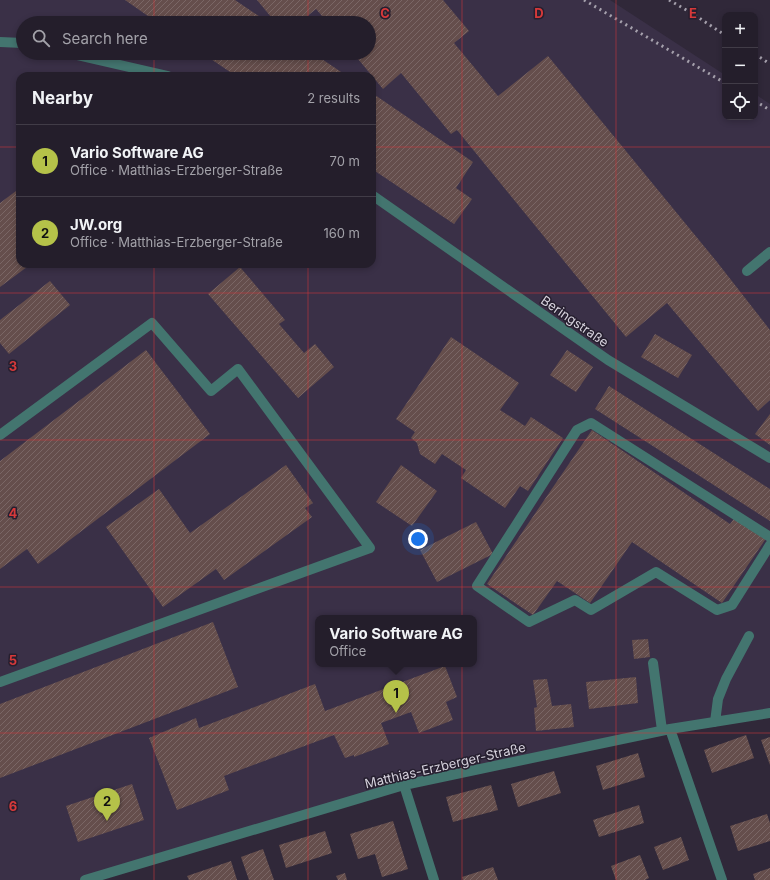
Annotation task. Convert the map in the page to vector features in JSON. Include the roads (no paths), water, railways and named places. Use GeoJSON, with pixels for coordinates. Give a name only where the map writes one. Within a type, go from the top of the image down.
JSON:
{"type":"FeatureCollection","features":[{"type":"Feature","properties":{"kind":"street"},"geometry":{"type":"LineString","coordinates":[[0,42],[16,43]]}},
{"type":"Feature","properties":{"kind":"street"},"geometry":{"type":"LineString","coordinates":[[98,60],[151,72]]}},
{"type":"Feature","properties":{"kind":"street","name":"Beringstraße"},"geometry":{"type":"LineString","coordinates":[[376,198],[608,360],[770,458]]}},
{"type":"Feature","properties":{"kind":"street"},"geometry":{"type":"LineString","coordinates":[[747,271],[770,252]]}},
{"type":"Feature","properties":{"kind":"street"},"geometry":{"type":"LineString","coordinates":[[0,435],[152,323],[211,391],[238,369],[370,548],[0,682]]}},
{"type":"Feature","properties":{"kind":"street"},"geometry":{"type":"LineString","coordinates":[[770,537],[591,423],[577,430],[477,586],[529,622],[575,600],[592,610],[656,572],[717,610],[732,605],[770,546]]}},
{"type":"Feature","properties":{"kind":"street"},"geometry":{"type":"LineString","coordinates":[[715,722],[718,699],[726,679],[749,636]]}},
{"type":"Feature","properties":{"kind":"street"},"geometry":{"type":"LineString","coordinates":[[653,663],[666,730],[722,880]]}},
{"type":"Feature","properties":{"kind":"street","name":"Matthias-Erzberger-Straße"},"geometry":{"type":"LineString","coordinates":[[86,880],[404,785],[666,730],[770,713]]}},
{"type":"Feature","properties":{"kind":"street"},"geometry":{"type":"LineString","coordinates":[[404,785],[434,880]]}},
{"type":"Feature","properties":{"kind":"railway"},"geometry":{"type":"LineString","coordinates":[[584,0],[722,81]]}},
{"type":"Feature","properties":{"kind":"railway"},"geometry":{"type":"LineString","coordinates":[[669,0],[722,33]]}},
{"type":"Feature","properties":{"kind":"railway"},"geometry":{"type":"LineString","coordinates":[[758,56],[770,64]]}},
{"type":"Feature","properties":{"kind":"railway"},"geometry":{"type":"LineString","coordinates":[[758,103],[770,110]]}},
{"type":"Feature","properties":{"kind":"place","name":"Vario Software AG"},"geometry":{"type":"Point","coordinates":[396,713]}},
{"type":"Feature","properties":{"kind":"place","name":"JW.org"},"geometry":{"type":"Point","coordinates":[107,821]}}]}
